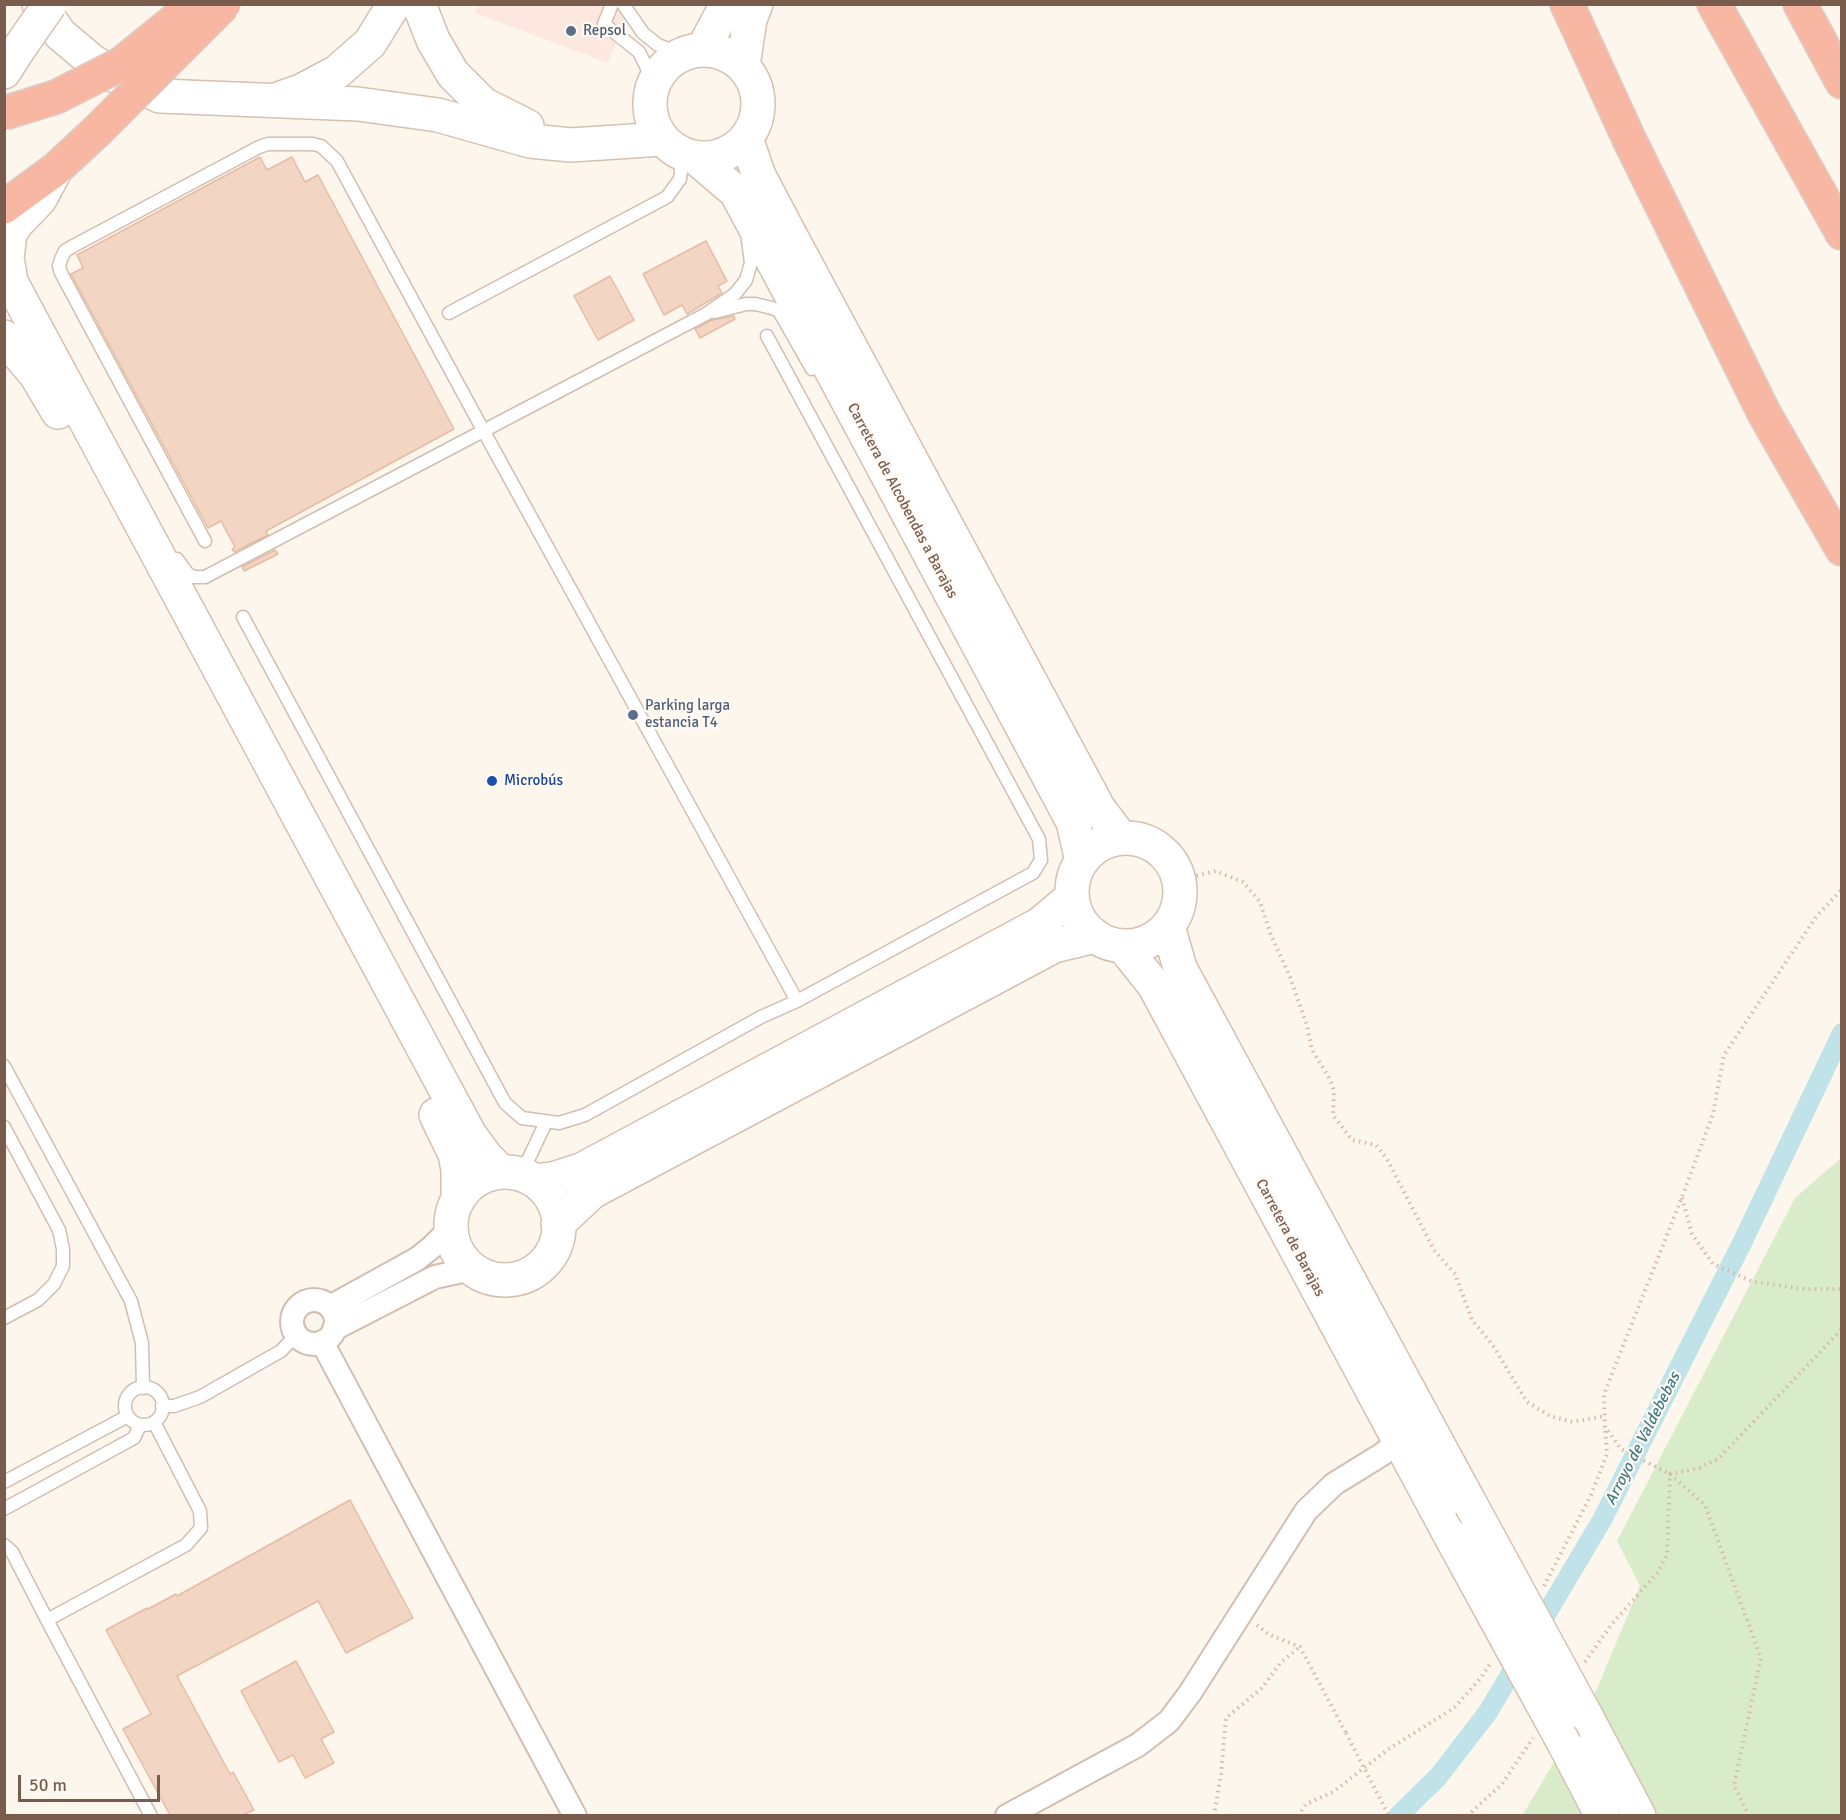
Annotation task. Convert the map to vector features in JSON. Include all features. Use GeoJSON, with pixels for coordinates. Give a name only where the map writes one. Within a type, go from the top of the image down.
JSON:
{"type":"FeatureCollection","features":[{"type":"Feature","properties":{"kind":"highway"},"geometry":{"type":"LineString","coordinates":[[4,113],[56,97],[121,64],[195,4]]}},
{"type":"Feature","properties":{"kind":"highway"},"geometry":{"type":"LineString","coordinates":[[4,207],[56,169],[224,4]]}},
{"type":"Feature","properties":{"kind":"highway"},"geometry":{"type":"LineString","coordinates":[[1567,4],[1630,141],[1764,413],[1842,549]]}},
{"type":"Feature","properties":{"kind":"highway"},"geometry":{"type":"LineString","coordinates":[[1714,4],[1842,233]]}},
{"type":"Feature","properties":{"kind":"highway"},"geometry":{"type":"LineString","coordinates":[[1800,4],[1842,82]]}},
{"type":"Feature","properties":{"kind":"street"},"geometry":{"type":"LineString","coordinates":[[39,4],[60,34],[92,61],[121,79],[160,96],[358,104],[438,115],[530,141],[680,150],[715,157],[732,150],[746,138],[754,125],[758,110],[757,94],[752,78],[743,66],[717,51],[692,52],[667,64],[633,116],[607,132],[574,135],[531,128],[483,104],[453,74],[433,40],[419,4]]}},
{"type":"Feature","properties":{"kind":"street"},"geometry":{"type":"LineString","coordinates":[[11,61],[50,4]]}},
{"type":"Feature","properties":{"kind":"street"},"geometry":{"type":"LineString","coordinates":[[271,102],[301,91],[337,72],[370,44],[394,4]]}},
{"type":"Feature","properties":{"kind":"street"},"geometry":{"type":"LineString","coordinates":[[692,52],[727,4]]}},
{"type":"Feature","properties":{"kind":"street"},"geometry":{"type":"LineString","coordinates":[[743,66],[750,19],[756,4]]}},
{"type":"Feature","properties":{"kind":"street"},"geometry":{"type":"LineString","coordinates":[[653,87],[652,119],[680,150]]}},
{"type":"Feature","properties":{"kind":"street","name":"Carretera de Alcobendas a Barajas"},"geometry":{"type":"LineString","coordinates":[[746,138],[759,176],[794,242],[1099,809],[1121,838]]}},
{"type":"Feature","properties":{"kind":"street","name":"Carretera de Alcobendas a Barajas"},"geometry":{"type":"LineString","coordinates":[[680,150],[736,192],[1073,822],[1082,861]]}},
{"type":"Feature","properties":{"kind":"street"},"geometry":{"type":"LineString","coordinates":[[4,337],[22,357],[48,394],[444,1129],[457,1163],[453,1244],[460,1258],[471,1269],[487,1277],[504,1280],[521,1278],[537,1269],[549,1257],[556,1241],[558,1224],[552,1200],[519,1176],[487,1158],[470,1135],[145,517],[17,295],[8,270],[10,234],[16,224],[40,199],[56,169]]}},
{"type":"Feature","properties":{"kind":"street"},"geometry":{"type":"LineString","coordinates":[[558,1224],[592,1192],[1054,946],[1109,941],[1140,944],[1155,938],[1168,926],[1178,910],[1181,892],[1179,880],[1169,858],[1155,846],[1139,839],[1121,838],[1092,849],[1082,861],[1072,884],[1072,897],[1076,912],[1083,925],[1109,941]]}},
{"type":"Feature","properties":{"kind":"street"},"geometry":{"type":"LineString","coordinates":[[330,1307],[417,1258],[432,1247],[472,1184],[484,1176],[553,1179],[591,1164],[1040,924],[1072,897]]}},
{"type":"Feature","properties":{"kind":"street","name":"Carretera de Barajas"},"geometry":{"type":"LineString","coordinates":[[1168,926],[1180,968],[1639,1815]]}},
{"type":"Feature","properties":{"kind":"street","name":"Carretera de Barajas"},"geometry":{"type":"LineString","coordinates":[[1109,941],[1154,985],[1602,1815]]}},
{"type":"Feature","properties":{"kind":"street"},"geometry":{"type":"LineString","coordinates":[[471,1269],[435,1277],[328,1336],[308,1343],[296,1335],[291,1321],[297,1307],[309,1300],[324,1302],[330,1307],[335,1317],[328,1336],[575,1815]]}},
{"type":"Feature","properties":{"kind":"street"},"geometry":{"type":"LineString","coordinates":[[1007,1815],[1138,1745],[1169,1721],[1190,1693],[1306,1511],[1334,1484],[1382,1455],[1400,1441],[1416,1405]]}},
{"type":"Feature","properties":{"kind":"lane"},"geometry":{"type":"LineString","coordinates":[[612,4],[604,24],[639,51],[653,87]]}},
{"type":"Feature","properties":{"kind":"lane"},"geometry":{"type":"LineString","coordinates":[[623,4],[643,33],[658,45],[692,52]]}},
{"type":"Feature","properties":{"kind":"lane"},"geometry":{"type":"LineString","coordinates":[[205,541],[59,266],[65,251],[75,245],[259,147],[268,144],[321,146],[337,161],[797,1001]]}},
{"type":"Feature","properties":{"kind":"lane"},"geometry":{"type":"LineString","coordinates":[[449,313],[667,197],[680,179],[680,150]]}},
{"type":"Feature","properties":{"kind":"lane"},"geometry":{"type":"LineString","coordinates":[[173,551],[188,574],[193,577],[205,577],[705,314],[735,294],[749,273],[751,249],[736,192]]}},
{"type":"Feature","properties":{"kind":"lane"},"geometry":{"type":"LineString","coordinates":[[705,314],[746,304],[762,305],[779,311],[819,380]]}},
{"type":"Feature","properties":{"kind":"lane"},"geometry":{"type":"LineString","coordinates":[[243,617],[506,1103],[522,1118],[546,1122],[559,1123],[585,1115],[761,1017],[797,1001],[1033,873],[1041,860],[1039,839],[767,336]]}},
{"type":"Feature","properties":{"kind":"lane"},"geometry":{"type":"LineString","coordinates":[[842,418],[887,474]]}},
{"type":"Feature","properties":{"kind":"lane"},"geometry":{"type":"LineString","coordinates":[[4,1066],[131,1301],[142,1343],[144,1388]]}},
{"type":"Feature","properties":{"kind":"lane"},"geometry":{"type":"LineString","coordinates":[[519,1176],[546,1122]]}},
{"type":"Feature","properties":{"kind":"lane"},"geometry":{"type":"LineString","coordinates":[[4,1127],[59,1230],[63,1266],[54,1284],[38,1300],[4,1318]]}},
{"type":"Feature","properties":{"kind":"lane"},"geometry":{"type":"LineString","coordinates":[[162,1406],[174,1406],[200,1397],[281,1351],[296,1335]]}},
{"type":"Feature","properties":{"kind":"lane"},"geometry":{"type":"LineString","coordinates":[[144,1388],[154,1391],[161,1400],[162,1406],[162,1412],[154,1422],[140,1425],[128,1416],[126,1400],[133,1391],[144,1388]]}},
{"type":"Feature","properties":{"kind":"lane"},"geometry":{"type":"LineString","coordinates":[[4,1482],[128,1416]]}},
{"type":"Feature","properties":{"kind":"lane"},"geometry":{"type":"LineString","coordinates":[[47,1620],[186,1545],[201,1528],[201,1511],[154,1422]]}},
{"type":"Feature","properties":{"kind":"lane"},"geometry":{"type":"LineString","coordinates":[[4,1509],[134,1438],[140,1425]]}},
{"type":"Feature","properties":{"kind":"lane"},"geometry":{"type":"LineString","coordinates":[[4,1545],[12,1552],[151,1815]]}},
{"type":"Feature","properties":{"kind":"path"},"geometry":{"type":"LineString","coordinates":[[1179,880],[1216,871],[1243,882],[1260,902],[1271,935],[1290,977],[1307,1026],[1312,1050],[1330,1079],[1334,1091],[1333,1115],[1352,1140],[1376,1145],[1387,1159],[1408,1204],[1434,1250],[1455,1274],[1472,1320],[1492,1344],[1527,1402],[1550,1416],[1573,1422],[1605,1416]]}},
{"type":"Feature","properties":{"kind":"path"},"geometry":{"type":"LineString","coordinates":[[1749,1815],[1734,1785],[1761,1658],[1705,1505],[1670,1474],[1621,1449],[1605,1427],[1604,1394],[1713,1114],[1724,1055],[1816,917],[1842,889]]}},
{"type":"Feature","properties":{"kind":"path"},"geometry":{"type":"LineString","coordinates":[[1682,1197],[1692,1234],[1713,1264],[1744,1278],[1802,1289],[1842,1289]]}},
{"type":"Feature","properties":{"kind":"path"},"geometry":{"type":"LineString","coordinates":[[1670,1474],[1699,1468],[1719,1458],[1842,1329]]}},
{"type":"Feature","properties":{"kind":"path"},"geometry":{"type":"LineString","coordinates":[[1580,1671],[1611,1625],[1657,1572],[1667,1555],[1670,1474]]}},
{"type":"Feature","properties":{"kind":"path"},"geometry":{"type":"LineString","coordinates":[[1241,1612],[1268,1635],[1300,1647],[1389,1815]]}},
{"type":"Feature","properties":{"kind":"path"},"geometry":{"type":"LineString","coordinates":[[1214,1815],[1221,1774],[1226,1718],[1262,1688],[1281,1662],[1300,1647]]}},
{"type":"Feature","properties":{"kind":"path"},"geometry":{"type":"LineString","coordinates":[[1467,1815],[1502,1784],[1534,1736]]}},
{"type":"Feature","properties":{"kind":"shaded area","name":"Repsol"},"geometry":{"type":"Polygon","coordinates":[[[479,5],[630,5],[608,63],[475,13],[479,5]]]}},
{"type":"Feature","properties":{"kind":"green space"},"geometry":{"type":"Polygon","coordinates":[[[1841,1158],[1841,1815],[1522,1816],[1596,1691],[1640,1586],[1617,1541],[1795,1198],[1841,1158]]]}},
{"type":"Feature","properties":{"kind":"building"},"geometry":{"type":"Polygon","coordinates":[[[260,157],[267,170],[292,157],[305,182],[318,175],[454,429],[266,531],[268,535],[234,552],[232,549],[235,547],[221,521],[208,528],[71,274],[83,268],[77,255],[260,157]]]}},
{"type":"Feature","properties":{"kind":"building"},"geometry":{"type":"Polygon","coordinates":[[[706,241],[727,281],[718,286],[722,293],[687,314],[682,305],[664,315],[643,274],[706,241]]]}},
{"type":"Feature","properties":{"kind":"building"},"geometry":{"type":"Polygon","coordinates":[[[610,276],[634,320],[598,340],[574,296],[610,276]]]}},
{"type":"Feature","properties":{"kind":"building"},"geometry":{"type":"Polygon","coordinates":[[[734,316],[735,319],[700,338],[695,329],[712,320],[734,316]]]}},
{"type":"Feature","properties":{"kind":"building"},"geometry":{"type":"Polygon","coordinates":[[[275,550],[278,554],[244,571],[242,567],[275,550]]]}},
{"type":"Feature","properties":{"kind":"building"},"geometry":{"type":"Polygon","coordinates":[[[350,1500],[413,1618],[346,1653],[318,1601],[177,1676],[230,1774],[233,1772],[254,1810],[243,1815],[170,1815],[123,1729],[151,1714],[106,1630],[176,1594],[177,1596],[350,1500]]]}},
{"type":"Feature","properties":{"kind":"building"},"geometry":{"type":"Polygon","coordinates":[[[296,1661],[334,1732],[321,1739],[334,1763],[305,1778],[293,1755],[279,1762],[241,1691],[296,1661]]]}},
{"type":"Feature","properties":{"kind":"waterway","name":"Arroyo de Valdebebas"},"geometry":{"type":"LineString","coordinates":[[1398,1816],[1438,1777],[1488,1712],[1602,1520],[1743,1241],[1842,1033]]}},
{"type":"Feature","properties":{"kind":"place","name":"Repsol"},"geometry":{"type":"Point","coordinates":[571,31]}},
{"type":"Feature","properties":{"kind":"place","name":"Parking larga estancia T4"},"geometry":{"type":"Point","coordinates":[633,715]}},
{"type":"Feature","properties":{"kind":"place","name":"Microbús"},"geometry":{"type":"Point","coordinates":[492,781]}}]}
